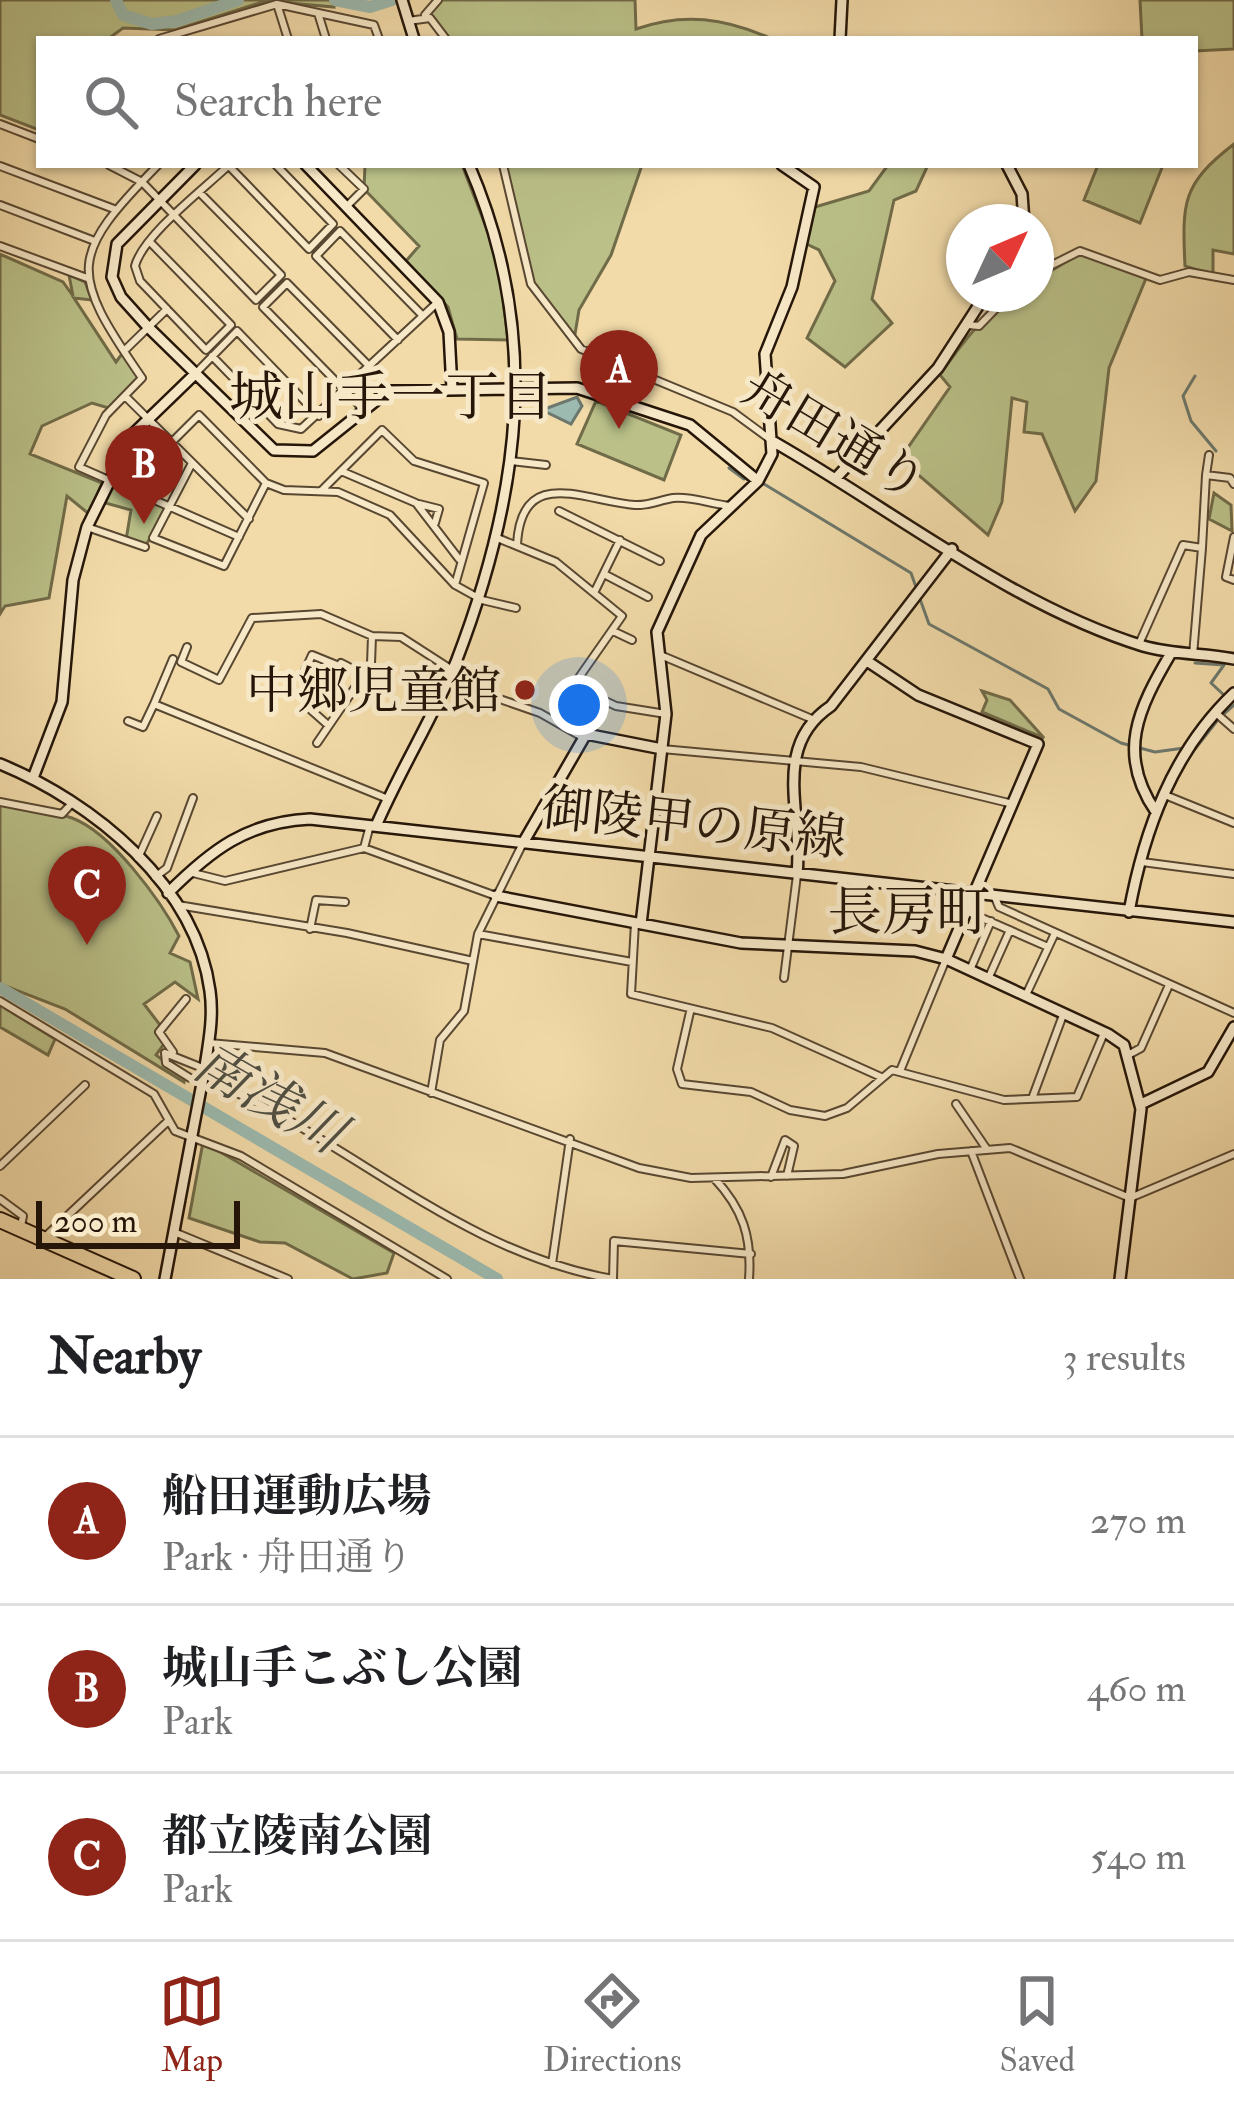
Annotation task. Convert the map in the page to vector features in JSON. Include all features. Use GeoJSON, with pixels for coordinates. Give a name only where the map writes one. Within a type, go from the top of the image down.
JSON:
{"type":"FeatureCollection","features":[{"type":"Feature","properties":{"kind":"highway"},"geometry":{"type":"LineString","coordinates":[[0,1220],[109,1274],[134,1279]]}},
{"type":"Feature","properties":{"kind":"street"},"geometry":{"type":"LineString","coordinates":[[408,21],[425,16],[439,0]]}},
{"type":"Feature","properties":{"kind":"street"},"geometry":{"type":"LineString","coordinates":[[840,36],[842,0]]}},
{"type":"Feature","properties":{"kind":"street"},"geometry":{"type":"LineString","coordinates":[[277,4],[285,36]]}},
{"type":"Feature","properties":{"kind":"street"},"geometry":{"type":"LineString","coordinates":[[186,36],[277,4],[374,25],[378,36]]}},
{"type":"Feature","properties":{"kind":"street"},"geometry":{"type":"LineString","coordinates":[[403,4],[413,36]]}},
{"type":"Feature","properties":{"kind":"street"},"geometry":{"type":"LineString","coordinates":[[318,13],[325,36]]}},
{"type":"Feature","properties":{"kind":"street"},"geometry":{"type":"LineString","coordinates":[[425,16],[443,36]]}},
{"type":"Feature","properties":{"kind":"street"},"geometry":{"type":"LineString","coordinates":[[0,124],[36,138]]}},
{"type":"Feature","properties":{"kind":"street"},"geometry":{"type":"LineString","coordinates":[[0,166],[114,209]]}},
{"type":"Feature","properties":{"kind":"street"},"geometry":{"type":"LineString","coordinates":[[115,168],[142,182],[256,301],[281,275],[200,193]]}},
{"type":"Feature","properties":{"kind":"street"},"geometry":{"type":"LineString","coordinates":[[153,168],[92,240],[87,278],[142,378],[88,441],[79,466],[239,537]]}},
{"type":"Feature","properties":{"kind":"street"},"geometry":{"type":"LineString","coordinates":[[191,168],[117,244],[110,267],[121,297],[260,440],[282,452],[313,451],[388,391],[591,389],[690,424],[758,481]]}},
{"type":"Feature","properties":{"kind":"street"},"geometry":{"type":"LineString","coordinates":[[150,242],[231,325],[206,350],[137,274],[137,256],[150,242],[175,217],[226,168]]}},
{"type":"Feature","properties":{"kind":"street"},"geometry":{"type":"LineString","coordinates":[[232,168],[309,249],[333,224],[279,168]]}},
{"type":"Feature","properties":{"kind":"street"},"geometry":{"type":"LineString","coordinates":[[309,168],[438,302],[449,332],[452,388]]}},
{"type":"Feature","properties":{"kind":"street"},"geometry":{"type":"LineString","coordinates":[[342,168],[364,189],[346,207]]}},
{"type":"Feature","properties":{"kind":"street"},"geometry":{"type":"LineString","coordinates":[[364,848],[452,670],[495,537],[511,461],[514,388],[508,277],[470,168]]}},
{"type":"Feature","properties":{"kind":"street","name":"舟田通り"},"geometry":{"type":"LineString","coordinates":[[504,168],[531,284],[581,349],[731,411],[1021,594],[1139,644],[1193,657],[1234,659]]}},
{"type":"Feature","properties":{"kind":"street"},"geometry":{"type":"LineString","coordinates":[[786,168],[814,187],[792,287],[765,354],[774,442],[758,481],[690,551],[659,620],[655,653],[666,714],[632,962],[632,994],[690,1012],[772,1028],[881,1077]]}},
{"type":"Feature","properties":{"kind":"street"},"geometry":{"type":"LineString","coordinates":[[1009,168],[1023,204]]}},
{"type":"Feature","properties":{"kind":"street"},"geometry":{"type":"LineString","coordinates":[[0,205],[92,240]]}},
{"type":"Feature","properties":{"kind":"street"},"geometry":{"type":"LineString","coordinates":[[398,340],[316,256],[340,231],[423,316]]}},
{"type":"Feature","properties":{"kind":"street"},"geometry":{"type":"LineString","coordinates":[[0,246],[87,278]]}},
{"type":"Feature","properties":{"kind":"street"},"geometry":{"type":"LineString","coordinates":[[1054,264],[1080,251],[1160,280],[1190,272],[1234,280]]}},
{"type":"Feature","properties":{"kind":"street"},"geometry":{"type":"LineString","coordinates":[[362,409],[263,307],[287,283],[370,368]]}},
{"type":"Feature","properties":{"kind":"street"},"geometry":{"type":"LineString","coordinates":[[212,356],[284,428],[305,428],[438,302]]}},
{"type":"Feature","properties":{"kind":"street"},"geometry":{"type":"LineString","coordinates":[[124,351],[166,308]]}},
{"type":"Feature","properties":{"kind":"street"},"geometry":{"type":"LineString","coordinates":[[837,477],[929,380],[975,312]]}},
{"type":"Feature","properties":{"kind":"street"},"geometry":{"type":"LineString","coordinates":[[967,324],[979,326],[993,312]]}},
{"type":"Feature","properties":{"kind":"street"},"geometry":{"type":"LineString","coordinates":[[32,778],[62,702],[73,580],[87,526],[107,480],[148,419],[237,332],[319,416]]}},
{"type":"Feature","properties":{"kind":"street"},"geometry":{"type":"LineString","coordinates":[[125,396],[249,518]]}},
{"type":"Feature","properties":{"kind":"street"},"geometry":{"type":"LineString","coordinates":[[138,494],[171,443],[200,415],[266,483],[284,490],[338,492],[390,514],[455,585],[516,608]]}},
{"type":"Feature","properties":{"kind":"street"},"geometry":{"type":"LineString","coordinates":[[321,491],[382,430],[414,461],[484,483],[455,585]]}},
{"type":"Feature","properties":{"kind":"street"},"geometry":{"type":"LineString","coordinates":[[511,461],[543,465],[541,454]]}},
{"type":"Feature","properties":{"kind":"street"},"geometry":{"type":"LineString","coordinates":[[1193,657],[1209,455]]}},
{"type":"Feature","properties":{"kind":"street"},"geometry":{"type":"LineString","coordinates":[[192,463],[153,538],[224,566],[266,483]]}},
{"type":"Feature","properties":{"kind":"street"},"geometry":{"type":"LineString","coordinates":[[341,471],[439,509],[435,524]]}},
{"type":"Feature","properties":{"kind":"street"},"geometry":{"type":"LineString","coordinates":[[1206,475],[1234,484]]}},
{"type":"Feature","properties":{"kind":"street"},"geometry":{"type":"LineString","coordinates":[[517,544],[519,518],[534,500],[550,494],[592,493],[630,505],[674,498],[730,506]]}},
{"type":"Feature","properties":{"kind":"street"},"geometry":{"type":"LineString","coordinates":[[416,503],[461,561]]}},
{"type":"Feature","properties":{"kind":"street"},"geometry":{"type":"LineString","coordinates":[[560,511],[660,561]]}},
{"type":"Feature","properties":{"kind":"street"},"geometry":{"type":"LineString","coordinates":[[87,526],[146,547]]}},
{"type":"Feature","properties":{"kind":"street"},"geometry":{"type":"LineString","coordinates":[[495,537],[556,562],[622,616],[573,686],[616,706],[666,714]]}},
{"type":"Feature","properties":{"kind":"street"},"geometry":{"type":"LineString","coordinates":[[1234,537],[1226,578],[1234,580]]}},
{"type":"Feature","properties":{"kind":"street"},"geometry":{"type":"LineString","coordinates":[[594,593],[620,540]]}},
{"type":"Feature","properties":{"kind":"street"},"geometry":{"type":"LineString","coordinates":[[1139,644],[1183,545],[1202,548]]}},
{"type":"Feature","properties":{"kind":"street"},"geometry":{"type":"LineString","coordinates":[[784,979],[801,843],[791,764],[812,719],[831,706],[952,549]]}},
{"type":"Feature","properties":{"kind":"street"},"geometry":{"type":"LineString","coordinates":[[604,574],[648,597]]}},
{"type":"Feature","properties":{"kind":"street"},"geometry":{"type":"LineString","coordinates":[[187,646],[181,662],[219,680],[256,616],[337,617],[372,636],[419,644],[494,697],[540,713],[582,737],[791,764],[861,767],[1013,804]]}},
{"type":"Feature","properties":{"kind":"street"},"geometry":{"type":"LineString","coordinates":[[613,631],[632,640]]}},
{"type":"Feature","properties":{"kind":"street"},"geometry":{"type":"LineString","coordinates":[[317,742],[371,664],[372,636]]}},
{"type":"Feature","properties":{"kind":"street"},"geometry":{"type":"LineString","coordinates":[[328,726],[310,710],[346,652]]}},
{"type":"Feature","properties":{"kind":"street"},"geometry":{"type":"LineString","coordinates":[[655,653],[812,719]]}},
{"type":"Feature","properties":{"kind":"street"},"geometry":{"type":"LineString","coordinates":[[1156,812],[1133,777],[1140,706],[1171,653]]}},
{"type":"Feature","properties":{"kind":"street"},"geometry":{"type":"LineString","coordinates":[[303,675],[312,655],[364,674]]}},
{"type":"Feature","properties":{"kind":"street"},"geometry":{"type":"LineString","coordinates":[[128,721],[143,727],[173,659]]}},
{"type":"Feature","properties":{"kind":"street"},"geometry":{"type":"LineString","coordinates":[[867,661],[918,695],[1038,744],[901,1071]]}},
{"type":"Feature","properties":{"kind":"street"},"geometry":{"type":"LineString","coordinates":[[1130,912],[1162,793],[1214,712],[1230,697]]}},
{"type":"Feature","properties":{"kind":"street"},"geometry":{"type":"LineString","coordinates":[[154,704],[388,799]]}},
{"type":"Feature","properties":{"kind":"street"},"geometry":{"type":"LineString","coordinates":[[1214,712],[1234,729]]}},
{"type":"Feature","properties":{"kind":"street"},"geometry":{"type":"LineString","coordinates":[[431,1093],[440,1040],[464,1011],[478,934],[582,737]]}},
{"type":"Feature","properties":{"kind":"street"},"geometry":{"type":"LineString","coordinates":[[0,764],[73,802],[183,904],[473,961]]}},
{"type":"Feature","properties":{"kind":"street"},"geometry":{"type":"LineString","coordinates":[[1162,793],[1234,824]]}},
{"type":"Feature","properties":{"kind":"street"},"geometry":{"type":"LineString","coordinates":[[155,877],[167,868],[192,798]]}},
{"type":"Feature","properties":{"kind":"street"},"geometry":{"type":"LineString","coordinates":[[0,802],[62,814],[73,802]]}},
{"type":"Feature","properties":{"kind":"street"},"geometry":{"type":"LineString","coordinates":[[138,858],[157,816]]}},
{"type":"Feature","properties":{"kind":"street","name":"御陵甲の原線"},"geometry":{"type":"LineString","coordinates":[[168,893],[229,839],[266,824],[310,819],[1234,922]]}},
{"type":"Feature","properties":{"kind":"street"},"geometry":{"type":"LineString","coordinates":[[189,872],[225,881],[364,848],[496,896],[791,947],[915,951],[946,959],[1124,1045],[1141,1104],[1120,1279]]}},
{"type":"Feature","properties":{"kind":"street"},"geometry":{"type":"LineString","coordinates":[[1142,862],[1234,874]]}},
{"type":"Feature","properties":{"kind":"street"},"geometry":{"type":"LineString","coordinates":[[155,877],[179,882],[185,919],[207,974],[209,1043],[165,1279]]}},
{"type":"Feature","properties":{"kind":"street"},"geometry":{"type":"LineString","coordinates":[[994,895],[999,907],[1234,1013]]}},
{"type":"Feature","properties":{"kind":"street"},"geometry":{"type":"LineString","coordinates":[[310,928],[316,900],[345,902]]}},
{"type":"Feature","properties":{"kind":"street"},"geometry":{"type":"LineString","coordinates":[[966,911],[1048,947]]}},
{"type":"Feature","properties":{"kind":"street"},"geometry":{"type":"LineString","coordinates":[[970,970],[991,921]]}},
{"type":"Feature","properties":{"kind":"street"},"geometry":{"type":"LineString","coordinates":[[988,979],[1010,930]]}},
{"type":"Feature","properties":{"kind":"street"},"geometry":{"type":"LineString","coordinates":[[1025,997],[1055,933]]}},
{"type":"Feature","properties":{"kind":"street"},"geometry":{"type":"LineString","coordinates":[[478,934],[632,962]]}},
{"type":"Feature","properties":{"kind":"street"},"geometry":{"type":"LineString","coordinates":[[1128,1055],[1141,1048],[1169,985]]}},
{"type":"Feature","properties":{"kind":"street"},"geometry":{"type":"LineString","coordinates":[[175,1055],[158,1032],[186,999]]}},
{"type":"Feature","properties":{"kind":"street"},"geometry":{"type":"LineString","coordinates":[[0,1001],[154,1094],[169,1112],[167,1122],[44,1239]]}},
{"type":"Feature","properties":{"kind":"street"},"geometry":{"type":"LineString","coordinates":[[690,1012],[677,1076],[689,1087],[747,1091],[790,1110],[825,1116],[847,1108],[881,1077],[901,1071],[1004,1100],[1077,1097],[1104,1033]]}},
{"type":"Feature","properties":{"kind":"street"},"geometry":{"type":"LineString","coordinates":[[1033,1096],[1063,1015]]}},
{"type":"Feature","properties":{"kind":"street"},"geometry":{"type":"LineString","coordinates":[[1141,1104],[1208,1072],[1234,1027]]}},
{"type":"Feature","properties":{"kind":"street"},"geometry":{"type":"LineString","coordinates":[[209,1043],[325,1053],[650,1171],[714,1178],[862,1172],[986,1148],[1026,1153],[1130,1198],[1234,1154]]}},
{"type":"Feature","properties":{"kind":"street"},"geometry":{"type":"LineString","coordinates":[[190,1078],[164,1059],[168,1052],[204,1071]]}},
{"type":"Feature","properties":{"kind":"street"},"geometry":{"type":"LineString","coordinates":[[215,1083],[470,1231],[552,1264],[613,1279],[614,1240],[751,1254]]}},
{"type":"Feature","properties":{"kind":"street"},"geometry":{"type":"LineString","coordinates":[[0,1166],[85,1085]]}},
{"type":"Feature","properties":{"kind":"street"},"geometry":{"type":"LineString","coordinates":[[956,1104],[986,1148]]}},
{"type":"Feature","properties":{"kind":"street"},"geometry":{"type":"LineString","coordinates":[[167,1122],[178,1133],[193,1132],[241,1156],[447,1279]]}},
{"type":"Feature","properties":{"kind":"street"},"geometry":{"type":"LineString","coordinates":[[552,1264],[570,1139]]}},
{"type":"Feature","properties":{"kind":"street"},"geometry":{"type":"LineString","coordinates":[[771,1177],[785,1140],[794,1146],[787,1176]]}},
{"type":"Feature","properties":{"kind":"street"},"geometry":{"type":"LineString","coordinates":[[971,1151],[1020,1279]]}},
{"type":"Feature","properties":{"kind":"street"},"geometry":{"type":"LineString","coordinates":[[714,1178],[744,1222],[751,1254],[749,1279]]}},
{"type":"Feature","properties":{"kind":"street"},"geometry":{"type":"LineString","coordinates":[[0,1199],[22,1216],[21,1229]]}},
{"type":"Feature","properties":{"kind":"street"},"geometry":{"type":"LineString","coordinates":[[174,1232],[288,1279]]}},
{"type":"Feature","properties":{"kind":"street"},"geometry":{"type":"LineString","coordinates":[[423,1279],[425,1267]]}},
{"type":"Feature","properties":{"kind":"green space"},"geometry":{"type":"Polygon","coordinates":[[[0,0],[334,0],[334,7],[266,1],[175,30],[123,28],[112,36],[36,36],[36,129],[0,115],[0,0]]]}},
{"type":"Feature","properties":{"kind":"green space"},"geometry":{"type":"Polygon","coordinates":[[[442,0],[635,0],[636,29],[688,19],[738,26],[764,36],[444,36],[427,12],[442,0]]]}},
{"type":"Feature","properties":{"kind":"green space"},"geometry":{"type":"Polygon","coordinates":[[[1140,0],[1234,0],[1234,49],[1198,51],[1198,36],[1142,36],[1140,0]]]}},
{"type":"Feature","properties":{"kind":"green space"},"geometry":{"type":"Polygon","coordinates":[[[1234,144],[1234,254],[1213,250],[1213,275],[1185,266],[1185,210],[1195,183],[1234,144]]]}},
{"type":"Feature","properties":{"kind":"green space"},"geometry":{"type":"Polygon","coordinates":[[[365,168],[463,168],[498,258],[508,340],[457,339],[448,307],[406,261],[419,246],[364,189],[365,168]]]}},
{"type":"Feature","properties":{"kind":"green space"},"geometry":{"type":"Polygon","coordinates":[[[504,168],[641,168],[611,255],[579,310],[574,340],[531,284],[504,168]]]}},
{"type":"Feature","properties":{"kind":"green space"},"geometry":{"type":"Polygon","coordinates":[[[886,168],[927,168],[916,191],[894,200],[872,299],[892,323],[845,367],[807,338],[835,281],[819,250],[800,241],[805,210],[869,191],[886,168]]]}},
{"type":"Feature","properties":{"kind":"green space"},"geometry":{"type":"Polygon","coordinates":[[[1097,168],[1162,168],[1140,223],[1084,200],[1097,168]]]}},
{"type":"Feature","properties":{"kind":"green space"},"geometry":{"type":"Polygon","coordinates":[[[0,254],[63,282],[73,296],[69,275],[85,282],[92,300],[74,298],[116,362],[124,351],[142,378],[112,409],[92,403],[42,426],[30,454],[102,483],[89,514],[67,496],[49,598],[5,606],[0,614],[0,254]]]}},
{"type":"Feature","properties":{"kind":"green space"},"geometry":{"type":"Polygon","coordinates":[[[1079,254],[1147,276],[1109,368],[1096,481],[1075,511],[1042,434],[1024,432],[1027,402],[1012,398],[1002,502],[988,535],[900,459],[950,387],[940,375],[993,312],[1054,312],[1054,269],[1079,254]]]}},
{"type":"Feature","properties":{"kind":"green space"},"geometry":{"type":"Polygon","coordinates":[[[596,401],[681,435],[664,480],[577,444],[596,401]]]}},
{"type":"Feature","properties":{"kind":"green space"},"geometry":{"type":"Polygon","coordinates":[[[111,482],[168,506],[145,547],[126,540],[131,510],[102,502],[111,482]]]}},
{"type":"Feature","properties":{"kind":"green space"},"geometry":{"type":"Polygon","coordinates":[[[1214,493],[1231,505],[1232,531],[1209,519],[1214,493]]]}},
{"type":"Feature","properties":{"kind":"green space"},"geometry":{"type":"Polygon","coordinates":[[[982,691],[1010,700],[1044,738],[982,712],[987,700],[982,691]]]}},
{"type":"Feature","properties":{"kind":"green space"},"geometry":{"type":"Polygon","coordinates":[[[0,805],[57,814],[87,826],[118,852],[160,905],[179,936],[170,953],[190,962],[198,999],[175,982],[144,1004],[160,1025],[156,1033],[164,1044],[156,1055],[185,1077],[184,1082],[65,1009],[0,984],[0,805]]]}},
{"type":"Feature","properties":{"kind":"green space"},"geometry":{"type":"Polygon","coordinates":[[[0,1005],[55,1039],[48,1055],[0,1027],[0,1005]]]}},
{"type":"Feature","properties":{"kind":"green space"},"geometry":{"type":"Polygon","coordinates":[[[203,1142],[394,1253],[387,1273],[353,1279],[285,1243],[260,1242],[189,1218],[203,1142]]]}},
{"type":"Feature","properties":{"kind":"water"},"geometry":{"type":"Polygon","coordinates":[[[577,397],[582,406],[571,424],[542,410],[577,397]]]}},
{"type":"Feature","properties":{"kind":"waterway"},"geometry":{"type":"LineString","coordinates":[[116,0],[123,15],[152,24],[177,21],[238,0]]}},
{"type":"Feature","properties":{"kind":"waterway"},"geometry":{"type":"LineString","coordinates":[[335,0],[370,7],[392,0]]}},
{"type":"Feature","properties":{"kind":"waterway"},"geometry":{"type":"LineString","coordinates":[[1195,376],[1183,396],[1191,421],[1216,451]]}},
{"type":"Feature","properties":{"kind":"waterway"},"geometry":{"type":"LineString","coordinates":[[729,468],[744,479]]}},
{"type":"Feature","properties":{"kind":"waterway"},"geometry":{"type":"LineString","coordinates":[[764,484],[911,573],[917,590]]}},
{"type":"Feature","properties":{"kind":"waterway"},"geometry":{"type":"LineString","coordinates":[[920,599],[929,624],[1048,689],[1059,709],[1121,743],[1155,752],[1184,748]]}},
{"type":"Feature","properties":{"kind":"waterway"},"geometry":{"type":"LineString","coordinates":[[1195,663],[1224,665],[1211,683],[1225,696]]}},
{"type":"Feature","properties":{"kind":"waterway"},"geometry":{"type":"LineString","coordinates":[[1224,714],[1234,705]]}},
{"type":"Feature","properties":{"kind":"waterway"},"geometry":{"type":"LineString","coordinates":[[1195,749],[1217,721]]}},
{"type":"Feature","properties":{"kind":"waterway","name":"南浅川"},"geometry":{"type":"LineString","coordinates":[[0,988],[497,1279]]}},
{"type":"Feature","properties":{"kind":"place","name":"船田運動広場"},"geometry":{"type":"Point","coordinates":[619,429]}},
{"type":"Feature","properties":{"kind":"place","name":"城山手こぶし公園"},"geometry":{"type":"Point","coordinates":[144,524]}},
{"type":"Feature","properties":{"kind":"place","name":"中郷児童館"},"geometry":{"type":"Point","coordinates":[525,690]}},
{"type":"Feature","properties":{"kind":"place","name":"都立陵南公園"},"geometry":{"type":"Point","coordinates":[87,945]}},
{"type":"Feature","properties":{"kind":"district","name":"城山手一丁目"},"geometry":{"type":"Point","coordinates":[391,396]}},
{"type":"Feature","properties":{"kind":"district","name":"長房町"},"geometry":{"type":"Point","coordinates":[909,911]}}]}
